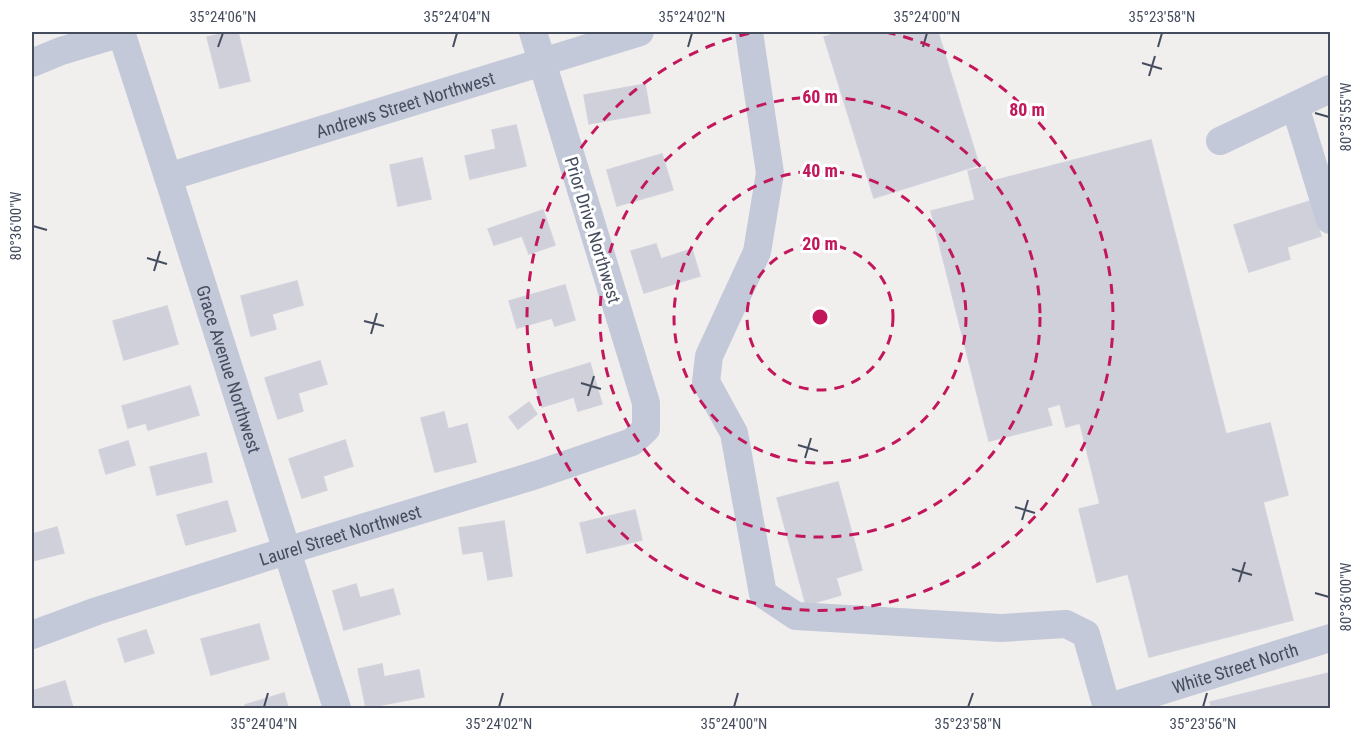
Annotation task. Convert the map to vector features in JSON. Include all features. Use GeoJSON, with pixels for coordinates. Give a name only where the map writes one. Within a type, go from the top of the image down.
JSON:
{"type":"FeatureCollection","features":[{"type":"Feature","properties":{"kind":"street"},"geometry":{"type":"LineString","coordinates":[[32,63],[121,32]]}},
{"type":"Feature","properties":{"kind":"street","name":"Grace Avenue Northwest"},"geometry":{"type":"LineString","coordinates":[[121,32],[337,708]]}},
{"type":"Feature","properties":{"kind":"street","name":"Prior Drive Northwest"},"geometry":{"type":"LineString","coordinates":[[533,32],[645,403],[646,429]]}},
{"type":"Feature","properties":{"kind":"street","name":"Andrews Street Northwest"},"geometry":{"type":"LineString","coordinates":[[168,177],[640,32]]}},
{"type":"Feature","properties":{"kind":"street"},"geometry":{"type":"LineString","coordinates":[[749,32],[770,173],[757,252],[709,356],[706,382],[734,433],[763,594],[796,616],[1001,628],[1066,624],[1086,634],[1106,708]]}},
{"type":"Feature","properties":{"kind":"street"},"geometry":{"type":"LineString","coordinates":[[1220,141],[1330,89]]}},
{"type":"Feature","properties":{"kind":"street"},"geometry":{"type":"LineString","coordinates":[[1295,106],[1330,220]]}},
{"type":"Feature","properties":{"kind":"street","name":"Laurel Street Northwest"},"geometry":{"type":"LineString","coordinates":[[32,635],[97,611],[286,551],[536,475],[632,441],[646,429]]}},
{"type":"Feature","properties":{"kind":"street","name":"White Street North"},"geometry":{"type":"LineString","coordinates":[[1106,708],[1163,700],[1330,638]]}},
{"type":"Feature","properties":{"kind":"building"},"geometry":{"type":"Polygon","coordinates":[[[238,32],[250,81],[220,88],[207,37],[238,32]]]}},
{"type":"Feature","properties":{"kind":"building"},"geometry":{"type":"Polygon","coordinates":[[[840,32],[938,32],[979,165],[874,198],[824,37],[840,32]]]}},
{"type":"Feature","properties":{"kind":"building"},"geometry":{"type":"Polygon","coordinates":[[[645,84],[650,113],[589,124],[584,95],[645,84]]]}},
{"type":"Feature","properties":{"kind":"building"},"geometry":{"type":"Polygon","coordinates":[[[516,125],[526,166],[470,179],[465,156],[496,149],[492,130],[516,125]]]}},
{"type":"Feature","properties":{"kind":"building"},"geometry":{"type":"Polygon","coordinates":[[[1151,140],[1226,434],[1270,423],[1288,495],[1263,502],[1293,620],[1149,657],[1128,574],[1097,582],[1079,509],[1100,504],[1080,423],[1066,427],[1060,404],[1047,408],[1052,425],[989,441],[931,211],[975,200],[968,171],[985,167],[989,182],[1151,140]]]}},
{"type":"Feature","properties":{"kind":"building"},"geometry":{"type":"Polygon","coordinates":[[[662,154],[673,190],[617,206],[607,170],[662,154]]]}},
{"type":"Feature","properties":{"kind":"building"},"geometry":{"type":"Polygon","coordinates":[[[422,158],[431,199],[398,206],[390,165],[422,158]]]}},
{"type":"Feature","properties":{"kind":"building"},"geometry":{"type":"Polygon","coordinates":[[[1310,201],[1321,236],[1287,247],[1290,259],[1249,272],[1234,225],[1310,201]]]}},
{"type":"Feature","properties":{"kind":"building"},"geometry":{"type":"Polygon","coordinates":[[[543,210],[555,245],[529,254],[522,236],[494,245],[488,229],[543,210]]]}},
{"type":"Feature","properties":{"kind":"building"},"geometry":{"type":"Polygon","coordinates":[[[656,244],[661,259],[692,249],[700,276],[644,293],[631,251],[656,244]]]}},
{"type":"Feature","properties":{"kind":"building"},"geometry":{"type":"Polygon","coordinates":[[[297,281],[303,305],[272,314],[276,329],[251,336],[241,296],[297,281]]]}},
{"type":"Feature","properties":{"kind":"building"},"geometry":{"type":"Polygon","coordinates":[[[565,285],[575,320],[555,326],[552,318],[517,328],[509,301],[565,285]]]}},
{"type":"Feature","properties":{"kind":"building"},"geometry":{"type":"Polygon","coordinates":[[[167,306],[178,344],[124,360],[113,321],[167,306]]]}},
{"type":"Feature","properties":{"kind":"building"},"geometry":{"type":"Polygon","coordinates":[[[320,361],[327,384],[298,393],[303,411],[278,419],[265,378],[320,361]]]}},
{"type":"Feature","properties":{"kind":"building"},"geometry":{"type":"Polygon","coordinates":[[[590,363],[602,404],[578,411],[574,397],[542,407],[534,380],[590,363]]]}},
{"type":"Feature","properties":{"kind":"building"},"geometry":{"type":"Polygon","coordinates":[[[190,386],[199,415],[148,430],[146,423],[128,428],[122,406],[190,386]]]}},
{"type":"Feature","properties":{"kind":"building"},"geometry":{"type":"Polygon","coordinates":[[[529,402],[537,414],[518,429],[509,417],[529,402]]]}},
{"type":"Feature","properties":{"kind":"building"},"geometry":{"type":"Polygon","coordinates":[[[444,412],[448,429],[467,424],[476,462],[435,472],[421,418],[444,412]]]}},
{"type":"Feature","properties":{"kind":"building"},"geometry":{"type":"Polygon","coordinates":[[[345,440],[353,466],[323,476],[327,490],[302,498],[289,459],[345,440]]]}},
{"type":"Feature","properties":{"kind":"building"},"geometry":{"type":"Polygon","coordinates":[[[128,441],[135,465],[106,474],[99,450],[128,441]]]}},
{"type":"Feature","properties":{"kind":"building"},"geometry":{"type":"Polygon","coordinates":[[[206,453],[212,482],[157,495],[150,467],[206,453]]]}},
{"type":"Feature","properties":{"kind":"building"},"geometry":{"type":"Polygon","coordinates":[[[838,482],[862,570],[836,578],[841,595],[806,605],[777,498],[838,482]]]}},
{"type":"Feature","properties":{"kind":"building"},"geometry":{"type":"Polygon","coordinates":[[[227,501],[236,531],[186,545],[177,515],[227,501]]]}},
{"type":"Feature","properties":{"kind":"building"},"geometry":{"type":"Polygon","coordinates":[[[635,510],[642,540],[587,553],[580,523],[635,510]]]}},
{"type":"Feature","properties":{"kind":"building"},"geometry":{"type":"Polygon","coordinates":[[[504,521],[512,576],[488,580],[483,551],[463,554],[459,528],[504,521]]]}},
{"type":"Feature","properties":{"kind":"building"},"geometry":{"type":"Polygon","coordinates":[[[57,527],[64,553],[32,561],[32,534],[57,527]]]}},
{"type":"Feature","properties":{"kind":"building"},"geometry":{"type":"Polygon","coordinates":[[[356,584],[360,598],[393,589],[400,614],[344,630],[333,591],[356,584]]]}},
{"type":"Feature","properties":{"kind":"building"},"geometry":{"type":"Polygon","coordinates":[[[259,624],[269,659],[211,675],[201,639],[259,624]]]}},
{"type":"Feature","properties":{"kind":"building"},"geometry":{"type":"Polygon","coordinates":[[[146,630],[154,653],[125,662],[118,639],[146,630]]]}},
{"type":"Feature","properties":{"kind":"building"},"geometry":{"type":"Polygon","coordinates":[[[382,664],[384,677],[419,670],[424,697],[366,708],[358,669],[382,664]]]}},
{"type":"Feature","properties":{"kind":"building"},"geometry":{"type":"Polygon","coordinates":[[[1329,673],[1330,708],[1212,708],[1210,702],[1329,673]]]}},
{"type":"Feature","properties":{"kind":"building"},"geometry":{"type":"Polygon","coordinates":[[[65,681],[73,708],[32,708],[32,691],[65,681]]]}},
{"type":"Feature","properties":{"kind":"building"},"geometry":{"type":"Polygon","coordinates":[[[284,693],[288,708],[246,708],[245,705],[284,693]]]}}]}
